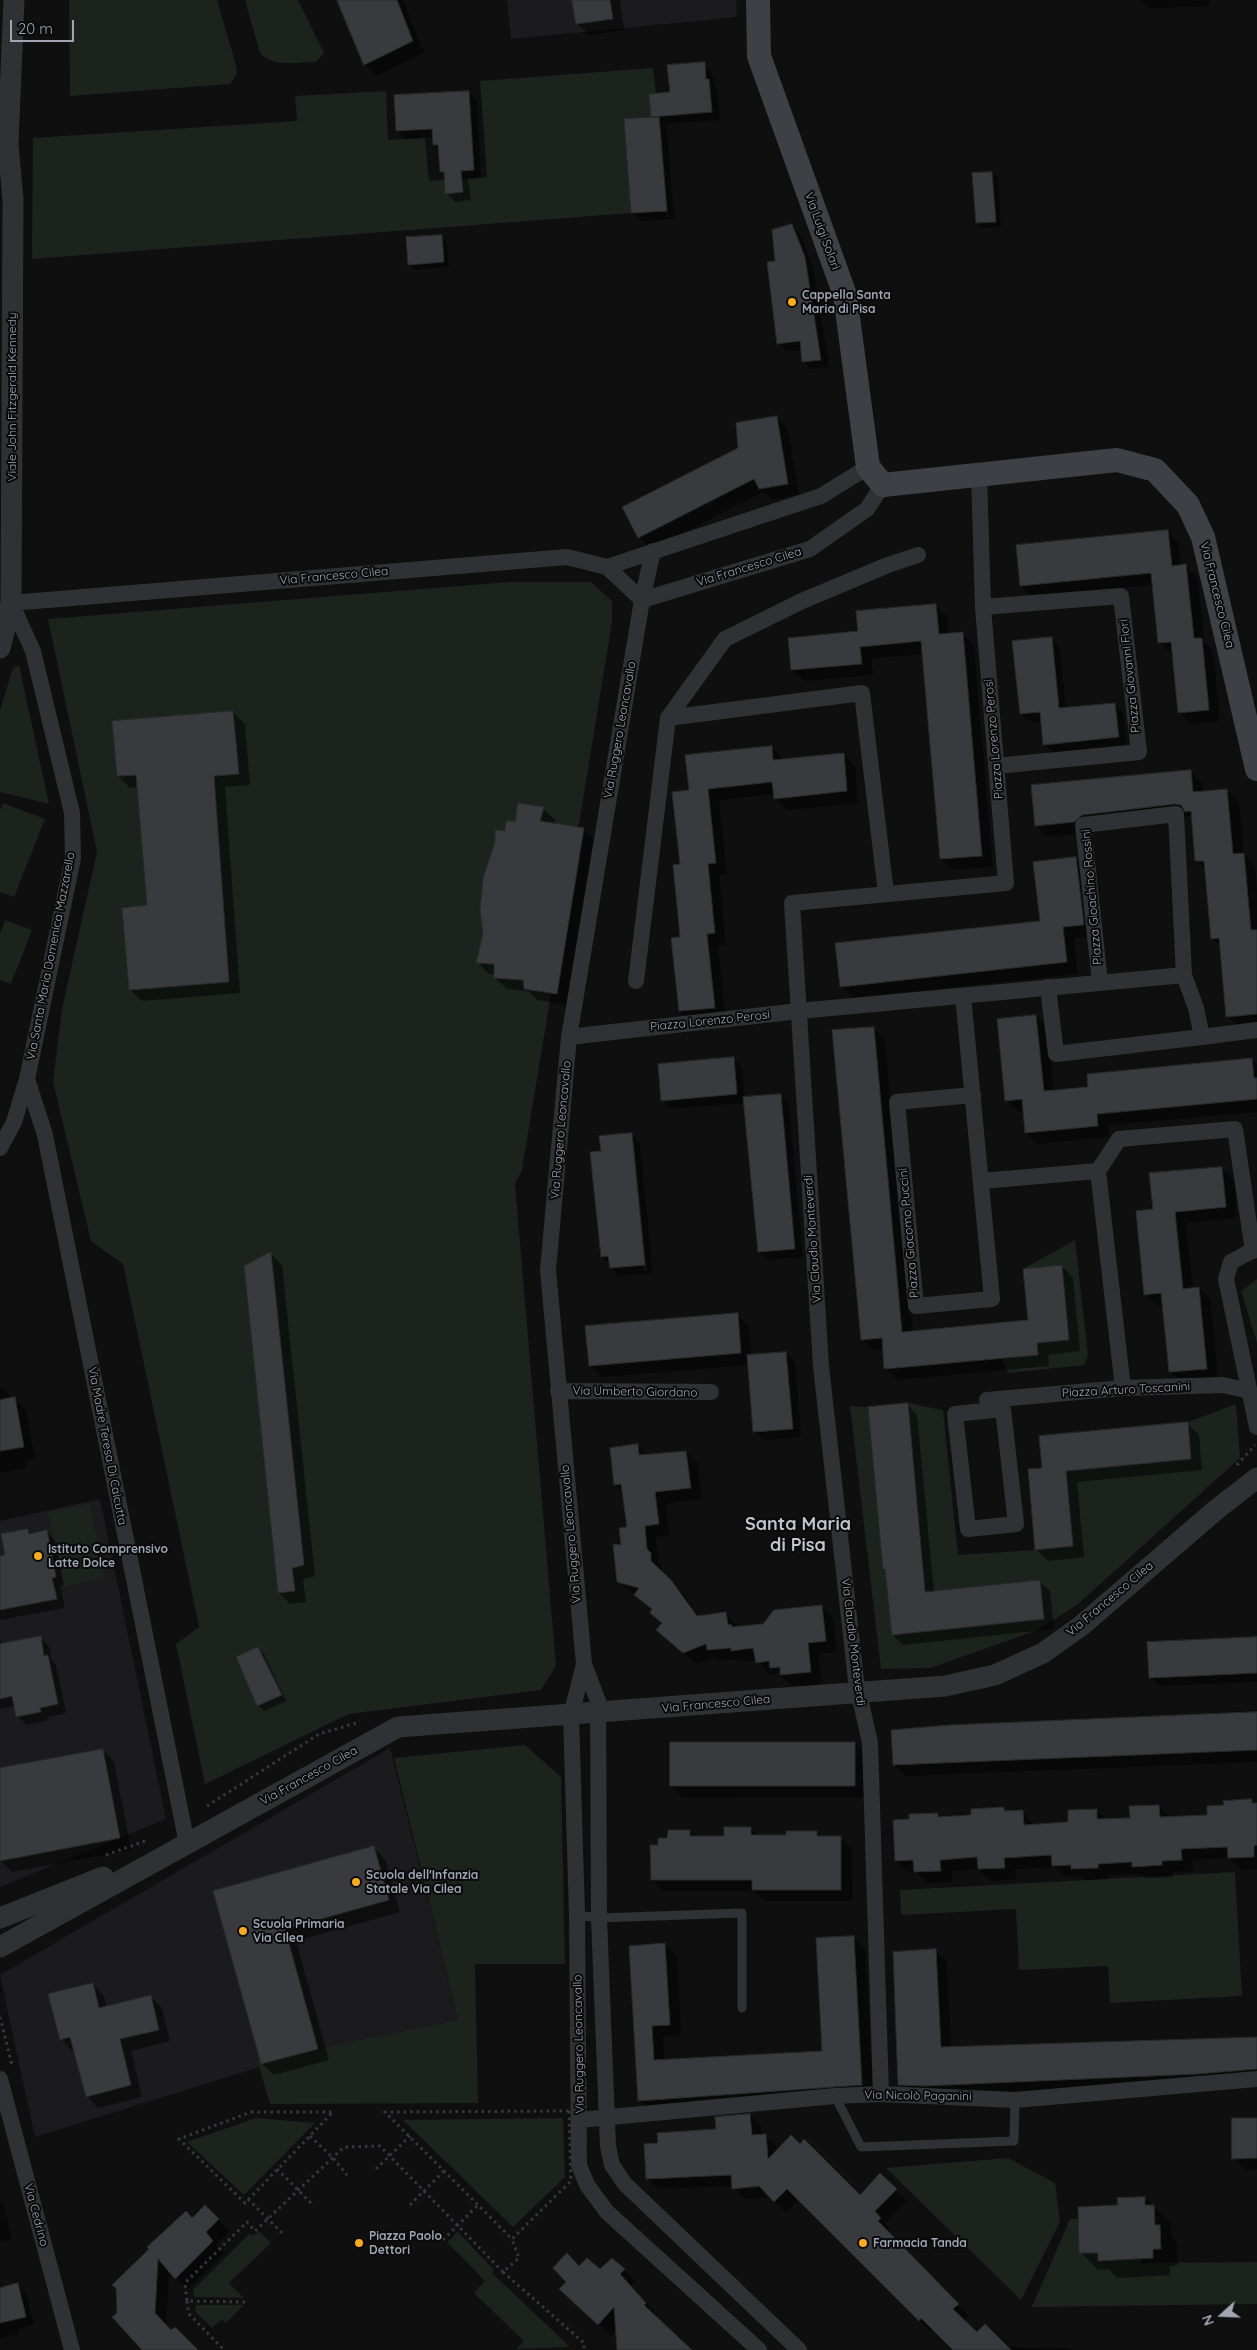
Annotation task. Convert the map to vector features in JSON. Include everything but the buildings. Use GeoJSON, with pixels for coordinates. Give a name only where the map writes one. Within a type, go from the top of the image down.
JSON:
{"type":"FeatureCollection","features":[{"type":"Feature","properties":{"kind":"main road","name":"Via Luigi Solari"},"geometry":{"type":"LineString","coordinates":[[758,0],[759,56],[845,295],[875,476]]}},
{"type":"Feature","properties":{"kind":"main road","name":"Via Francesco Cilea"},"geometry":{"type":"LineString","coordinates":[[875,476],[979,473],[1118,460],[1155,470],[1188,505],[1204,537],[1257,769]]}},
{"type":"Feature","properties":{"kind":"street","name":"Viale John Fitzgerald Kennedy"},"geometry":{"type":"LineString","coordinates":[[0,648],[11,603],[7,200],[4,152],[9,0]]}},
{"type":"Feature","properties":{"kind":"street","name":"Piazza Lorenzo Perosi"},"geometry":{"type":"LineString","coordinates":[[569,1037],[799,1011],[792,903],[1006,883],[983,607],[979,473]]}},
{"type":"Feature","properties":{"kind":"street","name":"Via Francesco Cilea"},"geometry":{"type":"LineString","coordinates":[[11,603],[567,557],[607,567],[821,496],[875,476]]}},
{"type":"Feature","properties":{"kind":"street","name":"Via Francesco Cilea"},"geometry":{"type":"LineString","coordinates":[[642,600],[810,549],[866,509],[875,476]]}},
{"type":"Feature","properties":{"kind":"street"},"geometry":{"type":"LineString","coordinates":[[607,567],[642,600],[654,551]]}},
{"type":"Feature","properties":{"kind":"street"},"geometry":{"type":"LineString","coordinates":[[636,981],[668,718],[725,639],[802,601],[888,565],[918,555]]}},
{"type":"Feature","properties":{"kind":"street","name":"Piazza Giovanni Fiori"},"geometry":{"type":"LineString","coordinates":[[983,607],[1121,596],[1139,752],[996,766]]}},
{"type":"Feature","properties":{"kind":"street","name":"Via Ruggero Leoncavallo"},"geometry":{"type":"LineString","coordinates":[[642,600],[569,1037],[548,1270],[584,1664],[598,1707],[599,1918],[608,2146],[612,2165],[625,2184],[799,2350]]}},
{"type":"Feature","properties":{"kind":"street","name":"Via Santa Maria Domenica Mazzarello"},"geometry":{"type":"LineString","coordinates":[[0,1148],[14,1122],[27,1079],[73,858],[72,813],[33,651],[11,603]]}},
{"type":"Feature","properties":{"kind":"street"},"geometry":{"type":"LineString","coordinates":[[668,718],[862,693],[886,893]]}},
{"type":"Feature","properties":{"kind":"street","name":"Piazza Gioachino Rossini"},"geometry":{"type":"LineString","coordinates":[[1100,982],[1083,825],[1176,814],[1184,974],[1196,1008],[1202,1037]]}},
{"type":"Feature","properties":{"kind":"street","name":"Piazza Gioachino Rossini"},"geometry":{"type":"LineString","coordinates":[[799,1011],[1184,974]]}},
{"type":"Feature","properties":{"kind":"street"},"geometry":{"type":"LineString","coordinates":[[1048,988],[1056,1054],[1257,1030]]}},
{"type":"Feature","properties":{"kind":"street","name":"Piazza Giacomo Puccini"},"geometry":{"type":"LineString","coordinates":[[963,996],[973,1095],[992,1299],[916,1306],[897,1102],[973,1095]]}},
{"type":"Feature","properties":{"kind":"street","name":"Via Claudio Monteverdi"},"geometry":{"type":"LineString","coordinates":[[799,1011],[821,1366],[858,1692],[870,1743],[881,2094]]}},
{"type":"Feature","properties":{"kind":"street","name":"Via Madre Teresa Di Calcutta"},"geometry":{"type":"LineString","coordinates":[[27,1079],[45,1135],[187,1844]]}},
{"type":"Feature","properties":{"kind":"street"},"geometry":{"type":"LineString","coordinates":[[1123,1388],[1098,1171],[1119,1139],[1235,1129],[1255,1250],[1240,1255],[1231,1262],[1226,1279],[1257,1427]]}},
{"type":"Feature","properties":{"kind":"street"},"geometry":{"type":"LineString","coordinates":[[981,1181],[1098,1171]]}},
{"type":"Feature","properties":{"kind":"street","name":"Piazza Arturo Toscanini"},"geometry":{"type":"LineString","coordinates":[[977,1412],[976,1401],[1123,1388],[1223,1385],[1249,1391]]}},
{"type":"Feature","properties":{"kind":"street","name":"Via Umberto Giordano"},"geometry":{"type":"LineString","coordinates":[[558,1391],[711,1392]]}},
{"type":"Feature","properties":{"kind":"street"},"geometry":{"type":"LineString","coordinates":[[1003,1409],[1016,1524],[968,1529],[955,1414],[977,1412],[1003,1409]]}},
{"type":"Feature","properties":{"kind":"street","name":"Via Francesco Cilea"},"geometry":{"type":"LineString","coordinates":[[1217,1509],[1257,1463]]}},
{"type":"Feature","properties":{"kind":"street","name":"Via Francesco Cilea"},"geometry":{"type":"LineString","coordinates":[[0,1947],[398,1728],[571,1715],[598,1707],[945,1686],[995,1675],[1043,1653],[1081,1626],[1217,1509],[1257,1478]]}},
{"type":"Feature","properties":{"kind":"street","name":"Via Ruggero Leoncavallo"},"geometry":{"type":"LineString","coordinates":[[584,1664],[571,1715],[577,1915],[579,2165],[587,2185],[607,2212],[755,2349]]}},
{"type":"Feature","properties":{"kind":"street","name":"Via Francesco Cilea"},"geometry":{"type":"LineString","coordinates":[[0,1918],[187,1844]]}},
{"type":"Feature","properties":{"kind":"street","name":"Via Cedrino"},"geometry":{"type":"LineString","coordinates":[[0,2079],[72,2350]]}},
{"type":"Feature","properties":{"kind":"street","name":"Via Nicolò Paganini"},"geometry":{"type":"LineString","coordinates":[[580,2120],[835,2096],[881,2094],[1015,2100],[1257,2079]]}},
{"type":"Feature","properties":{"kind":"lane"},"geometry":{"type":"LineString","coordinates":[[577,1915],[599,1918],[742,1913],[742,2008]]}},
{"type":"Feature","properties":{"kind":"lane"},"geometry":{"type":"LineString","coordinates":[[835,2096],[861,2147],[1014,2141],[1015,2100]]}},
{"type":"Feature","properties":{"kind":"path"},"geometry":{"type":"LineString","coordinates":[[1232,1471],[1257,1443]]}},
{"type":"Feature","properties":{"kind":"path"},"geometry":{"type":"LineString","coordinates":[[503,2272],[519,2258],[512,2239],[385,2112],[568,2111],[571,2181],[512,2239]]}},
{"type":"Feature","properties":{"kind":"path"},"geometry":{"type":"LineString","coordinates":[[251,2112],[333,2112],[310,2136],[245,2203],[179,2139],[251,2112]]}},
{"type":"Feature","properties":{"kind":"path"},"geometry":{"type":"LineString","coordinates":[[310,2136],[334,2158],[347,2174]]}},
{"type":"Feature","properties":{"kind":"path"},"geometry":{"type":"LineString","coordinates":[[376,2169],[410,2136]]}},
{"type":"Feature","properties":{"kind":"path"},"geometry":{"type":"LineString","coordinates":[[224,2350],[189,2314],[184,2283],[247,2222],[255,2231],[344,2147],[380,2146],[503,2272],[584,2343],[584,2350]]}},
{"type":"Feature","properties":{"kind":"path"},"geometry":{"type":"LineString","coordinates":[[278,2169],[314,2206]]}},
{"type":"Feature","properties":{"kind":"path"},"geometry":{"type":"LineString","coordinates":[[410,2205],[444,2171]]}},
{"type":"Feature","properties":{"kind":"path"},"geometry":{"type":"LineString","coordinates":[[248,2199],[284,2235]]}},
{"type":"Feature","properties":{"kind":"path"},"geometry":{"type":"LineString","coordinates":[[443,2240],[478,2205]]}},
{"type":"Feature","properties":{"kind":"path"},"geometry":{"type":"LineString","coordinates":[[187,2301],[245,2302]]}},
{"type":"Feature","properties":{"kind":"shaded area"},"geometry":{"type":"Polygon","coordinates":[[[69,0],[217,0],[237,74],[230,84],[70,96],[69,0]]]}},
{"type":"Feature","properties":{"kind":"shaded area"},"geometry":{"type":"Polygon","coordinates":[[[245,0],[297,0],[324,53],[316,62],[286,63],[266,58],[260,53],[245,0]]]}},
{"type":"Feature","properties":{"kind":"shaded area"},"geometry":{"type":"Polygon","coordinates":[[[507,0],[736,0],[737,17],[511,39],[507,0]]]}},
{"type":"Feature","properties":{"kind":"shaded area"},"geometry":{"type":"Polygon","coordinates":[[[653,68],[659,117],[625,119],[631,213],[32,259],[33,138],[297,121],[295,96],[386,91],[388,140],[425,138],[429,181],[487,177],[480,81],[653,68]]]}},
{"type":"Feature","properties":{"kind":"shaded area"},"geometry":{"type":"Polygon","coordinates":[[[509,582],[591,582],[612,601],[612,623],[522,1170],[515,1184],[556,1666],[541,1690],[349,1714],[205,1784],[176,1644],[199,1627],[123,1264],[91,1241],[53,1082],[62,1009],[97,852],[48,619],[509,582]]]}},
{"type":"Feature","properties":{"kind":"shaded area"},"geometry":{"type":"Polygon","coordinates":[[[19,665],[49,804],[0,792],[0,710],[13,668],[19,665]]]}},
{"type":"Feature","properties":{"kind":"shaded area"},"geometry":{"type":"Polygon","coordinates":[[[3,803],[45,819],[14,897],[0,892],[0,811],[3,803]]]}},
{"type":"Feature","properties":{"kind":"shaded area"},"geometry":{"type":"Polygon","coordinates":[[[5,920],[32,930],[11,984],[0,980],[0,933],[5,920]]]}},
{"type":"Feature","properties":{"kind":"shaded area"},"geometry":{"type":"Polygon","coordinates":[[[1075,1240],[1088,1356],[1084,1365],[1008,1373],[1002,1358],[1037,1343],[1069,1340],[1062,1265],[1023,1269],[1075,1240]]]}},
{"type":"Feature","properties":{"kind":"shaded area"},"geometry":{"type":"Polygon","coordinates":[[[1257,1279],[1257,1343],[1241,1291],[1257,1279]]]}},
{"type":"Feature","properties":{"kind":"shaded area"},"geometry":{"type":"Polygon","coordinates":[[[908,1403],[943,1410],[958,1555],[1035,1550],[1066,1471],[1191,1459],[1188,1422],[1236,1404],[1240,1458],[1077,1605],[1038,1630],[930,1668],[881,1669],[850,1406],[868,1407],[883,1570],[923,1566],[908,1403]]]}},
{"type":"Feature","properties":{"kind":"shaded area"},"geometry":{"type":"Polygon","coordinates":[[[100,1499],[166,1819],[0,1887],[0,1521],[100,1499]]]}},
{"type":"Feature","properties":{"kind":"shaded area"},"geometry":{"type":"Polygon","coordinates":[[[90,1504],[104,1578],[63,1587],[48,1512],[90,1504]]]}},
{"type":"Feature","properties":{"kind":"shaded area"},"geometry":{"type":"Polygon","coordinates":[[[525,1745],[561,1777],[565,1964],[475,1964],[478,2103],[270,2104],[256,2056],[308,2051],[458,2020],[394,1758],[525,1745]]]}},
{"type":"Feature","properties":{"kind":"shaded area"},"geometry":{"type":"Polygon","coordinates":[[[390,1748],[458,2020],[256,2068],[35,2137],[0,1975],[390,1748]]]}},
{"type":"Feature","properties":{"kind":"shaded area"},"geometry":{"type":"Polygon","coordinates":[[[1235,1872],[1242,1996],[1110,2003],[1108,1966],[1019,1970],[1016,1909],[901,1915],[900,1890],[1235,1872]]]}},
{"type":"Feature","properties":{"kind":"shaded area"},"geometry":{"type":"Polygon","coordinates":[[[256,2118],[315,2123],[244,2195],[187,2142],[256,2118]]]}},
{"type":"Feature","properties":{"kind":"shaded area"},"geometry":{"type":"Polygon","coordinates":[[[563,2118],[565,2177],[513,2227],[403,2120],[563,2118]]]}},
{"type":"Feature","properties":{"kind":"shaded area"},"geometry":{"type":"Polygon","coordinates":[[[1008,2158],[1055,2183],[1060,2222],[1021,2300],[886,2168],[1008,2158]]]}},
{"type":"Feature","properties":{"kind":"shaded area"},"geometry":{"type":"Polygon","coordinates":[[[1070,2219],[1078,2219],[1080,2253],[1098,2253],[1099,2261],[1115,2260],[1115,2252],[1141,2251],[1142,2263],[1257,2262],[1257,2304],[1032,2307],[1070,2219]]]}},
{"type":"Feature","properties":{"kind":"shaded area"},"geometry":{"type":"Polygon","coordinates":[[[259,2231],[271,2243],[229,2283],[244,2298],[194,2297],[193,2290],[250,2233],[252,2236],[259,2231]]]}},
{"type":"Feature","properties":{"kind":"shaded area"},"geometry":{"type":"Polygon","coordinates":[[[458,2232],[494,2270],[492,2273],[570,2347],[516,2349],[524,2341],[474,2293],[485,2281],[447,2242],[458,2232]]]}},
{"type":"Feature","properties":{"kind":"shaded area"},"geometry":{"type":"Polygon","coordinates":[[[196,2305],[244,2305],[226,2323],[222,2319],[212,2328],[195,2311],[196,2305]]]}},
{"type":"Feature","properties":{"kind":"place","name":"Cappella Santa Maria di Pisa"},"geometry":{"type":"Point","coordinates":[792,302]}},
{"type":"Feature","properties":{"kind":"place","name":"Istituto Comprensivo Latte Dolce"},"geometry":{"type":"Point","coordinates":[38,1556]}},
{"type":"Feature","properties":{"kind":"place","name":"Scuola dell'Infanzia Statale Via Cilea"},"geometry":{"type":"Point","coordinates":[356,1882]}},
{"type":"Feature","properties":{"kind":"place","name":"Scuola Primaria Via CIlea"},"geometry":{"type":"Point","coordinates":[243,1931]}},
{"type":"Feature","properties":{"kind":"place","name":"Piazza Paolo Dettori"},"geometry":{"type":"Point","coordinates":[359,2243]}},
{"type":"Feature","properties":{"kind":"place","name":"Farmacia Tanda"},"geometry":{"type":"Point","coordinates":[863,2243]}},
{"type":"Feature","properties":{"kind":"district","name":"Santa Maria di Pisa"},"geometry":{"type":"Point","coordinates":[798,1535]}}]}
